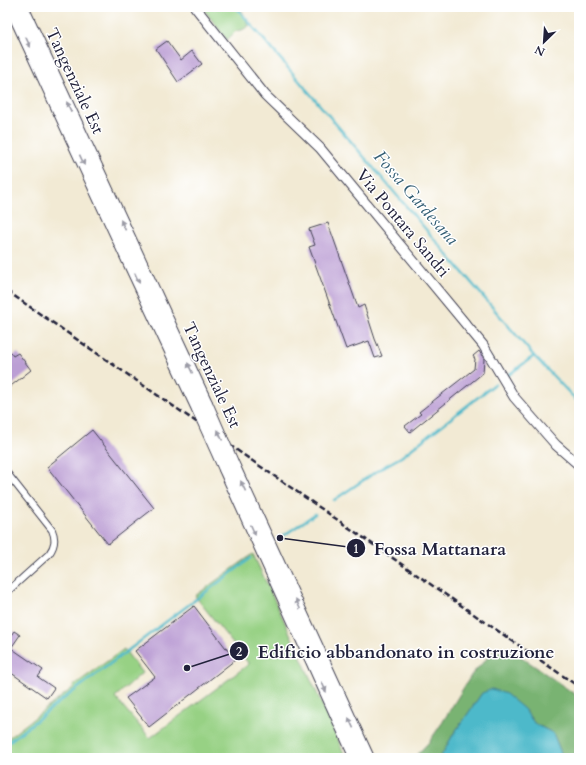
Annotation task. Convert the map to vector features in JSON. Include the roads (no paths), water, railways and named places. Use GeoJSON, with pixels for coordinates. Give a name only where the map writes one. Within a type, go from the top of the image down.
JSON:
{"type":"FeatureCollection","features":[{"type":"Feature","properties":{"kind":"highway","name":"Tangenziale Est"},"geometry":{"type":"LineString","coordinates":[[11,7],[128,260],[202,406]]}},
{"type":"Feature","properties":{"kind":"highway","name":"Tangenziale Est"},"geometry":{"type":"LineString","coordinates":[[22,7],[230,468],[356,758]]}},
{"type":"Feature","properties":{"kind":"highway","name":"Tangenziale Est"},"geometry":{"type":"LineString","coordinates":[[230,468],[368,758]]}},
{"type":"Feature","properties":{"kind":"street","name":"Via Pontara Sandri"},"geometry":{"type":"LineString","coordinates":[[195,7],[265,95],[320,148],[482,345],[514,397],[556,445],[579,465]]}},
{"type":"Feature","properties":{"kind":"street"},"geometry":{"type":"LineString","coordinates":[[7,473],[54,534],[54,543],[49,554],[7,592]]}},
{"type":"Feature","properties":{"kind":"water"},"geometry":{"type":"Polygon","coordinates":[[[492,689],[506,694],[524,709],[535,724],[553,733],[562,755],[561,758],[440,758],[454,733],[482,693],[492,689]]]}},
{"type":"Feature","properties":{"kind":"waterway","name":"Fossa Gardesana"},"geometry":{"type":"LineString","coordinates":[[236,7],[534,356],[579,403]]}},
{"type":"Feature","properties":{"kind":"waterway"},"geometry":{"type":"LineString","coordinates":[[507,376],[534,356]]}},
{"type":"Feature","properties":{"kind":"waterway"},"geometry":{"type":"LineString","coordinates":[[334,500],[383,467],[401,457],[495,384]]}},
{"type":"Feature","properties":{"kind":"waterway"},"geometry":{"type":"LineString","coordinates":[[280,538],[315,514]]}},
{"type":"Feature","properties":{"kind":"waterway"},"geometry":{"type":"LineString","coordinates":[[7,743],[251,558]]}},
{"type":"Feature","properties":{"kind":"railway"},"geometry":{"type":"LineString","coordinates":[[7,291],[579,687]]}},
{"type":"Feature","properties":{"kind":"place","name":"Fossa Mattanara"},"geometry":{"type":"Point","coordinates":[280,538]}},
{"type":"Feature","properties":{"kind":"place","name":"Edificio abbandonato in costruzione"},"geometry":{"type":"Point","coordinates":[187,668]}}]}
